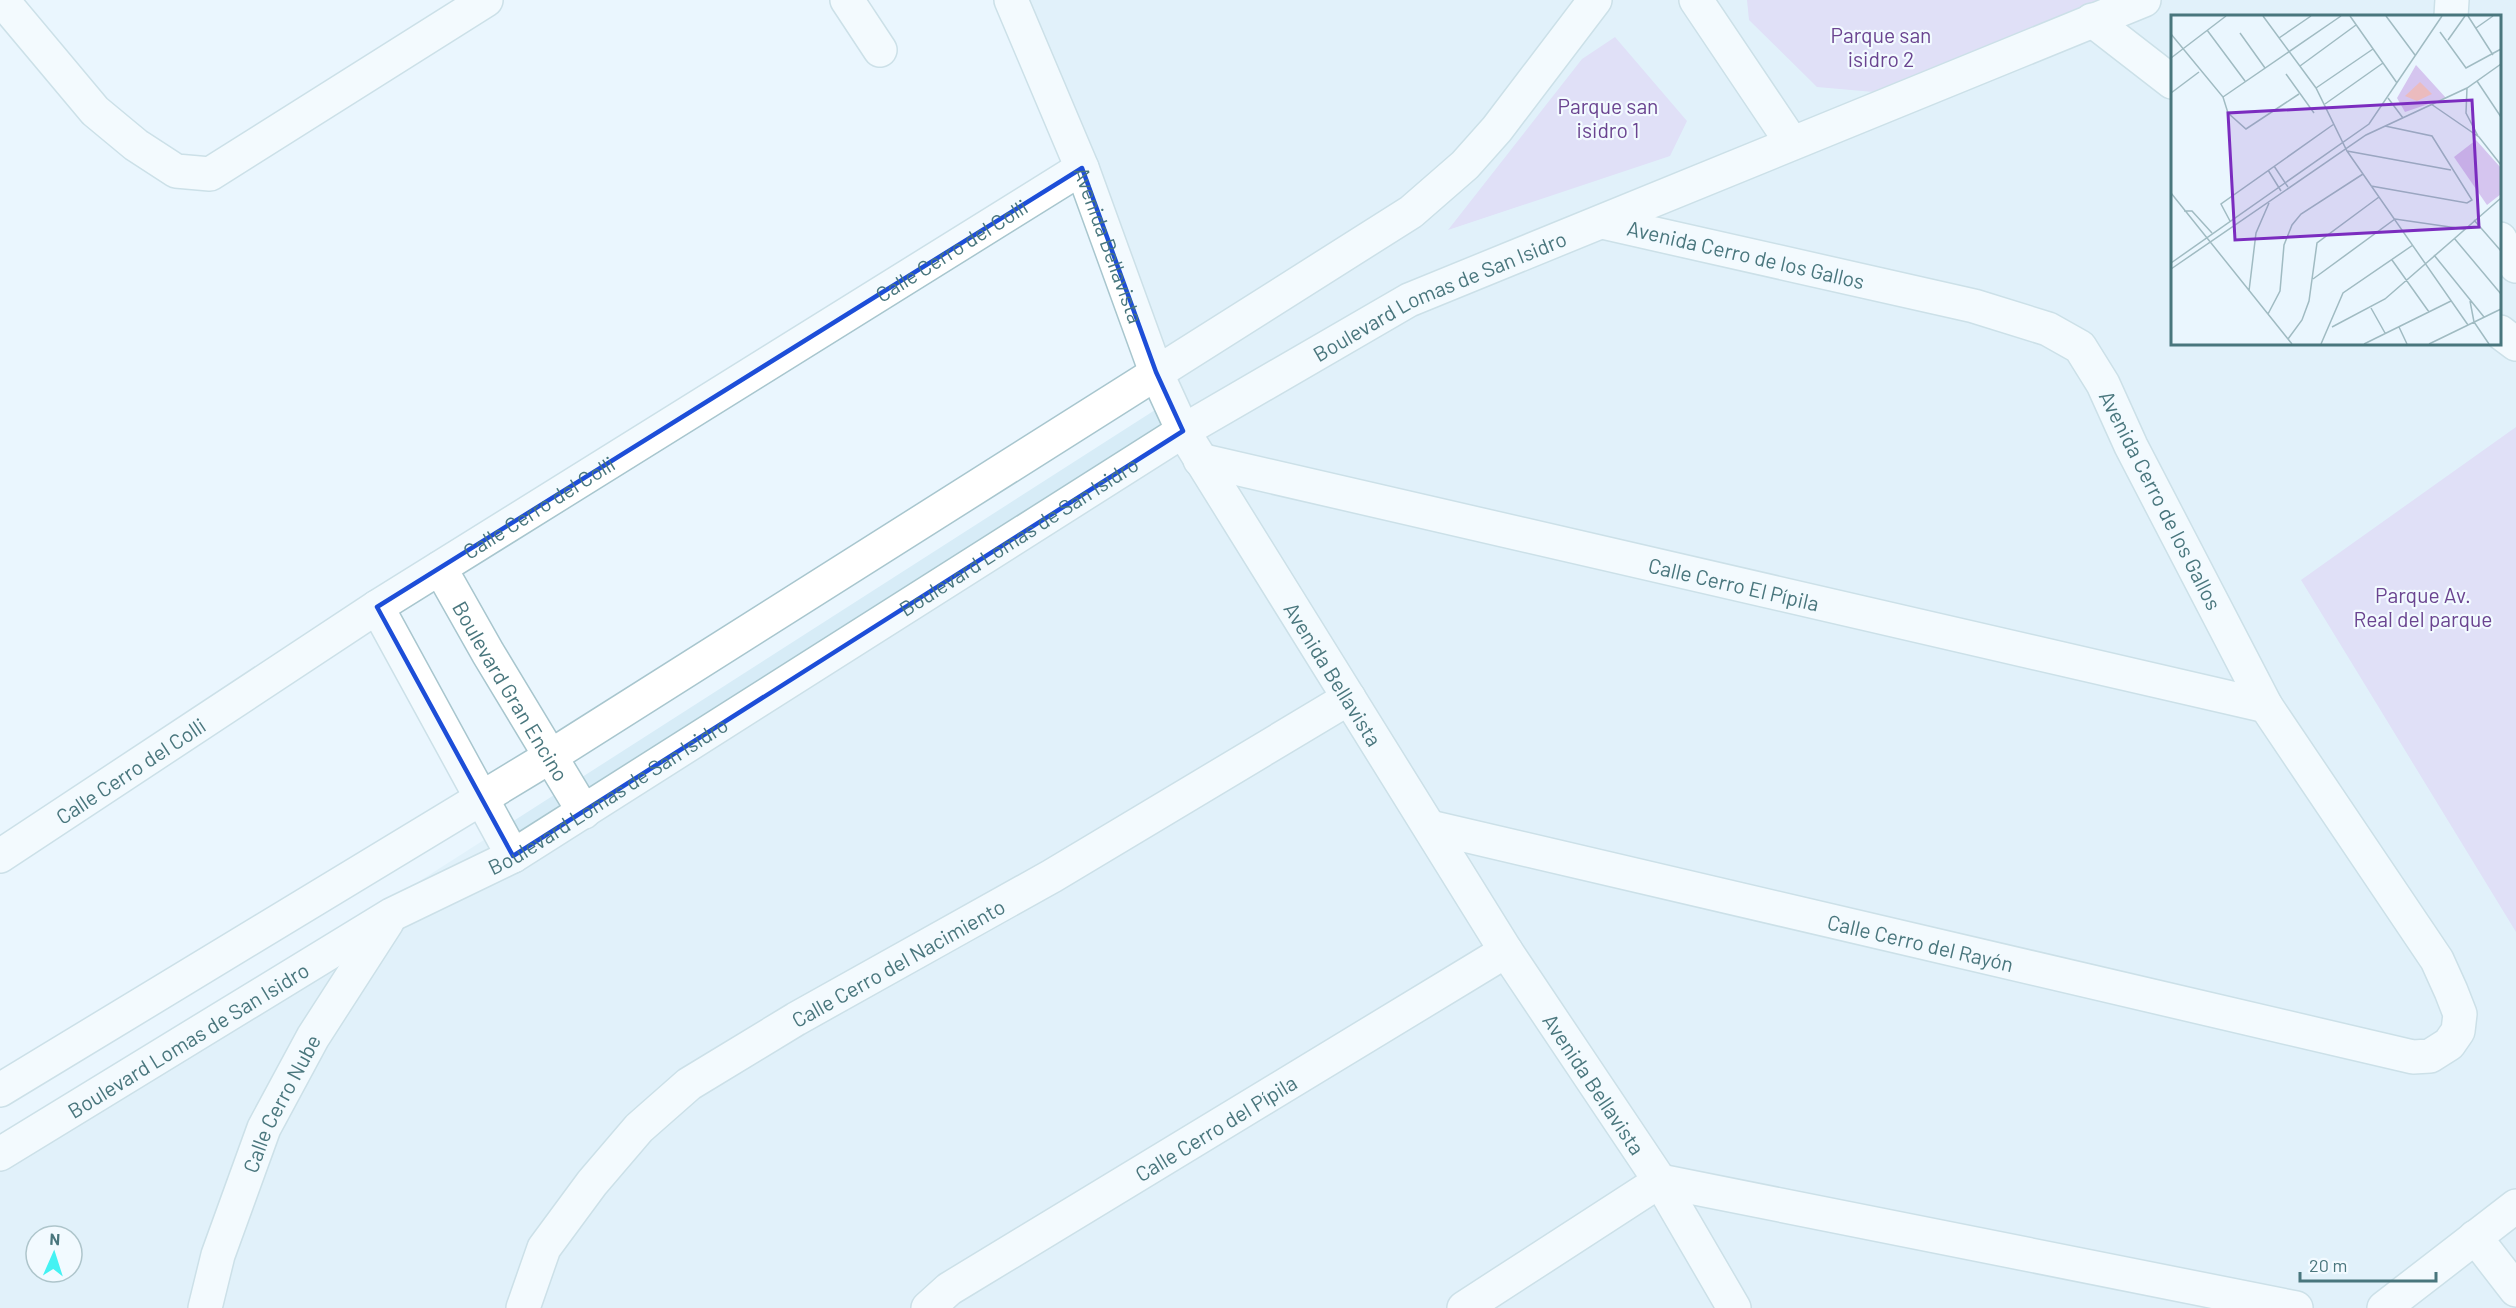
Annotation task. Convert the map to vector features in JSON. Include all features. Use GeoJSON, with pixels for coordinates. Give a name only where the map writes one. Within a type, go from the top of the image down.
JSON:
{"type":"FeatureCollection","features":[{"type":"Feature","properties":{"kind":"street"},"geometry":{"type":"LineString","coordinates":[[2,0],[95,111],[135,145],[176,171],[210,174],[486,0]]}},
{"type":"Feature","properties":{"kind":"street"},"geometry":{"type":"LineString","coordinates":[[847,0],[880,50]]}},
{"type":"Feature","properties":{"kind":"street","name":"Avenida Bellavista"},"geometry":{"type":"LineString","coordinates":[[1011,0],[1082,168],[1156,372],[1183,431],[1506,951],[1660,1181],[1734,1308]]}},
{"type":"Feature","properties":{"kind":"street"},"geometry":{"type":"LineString","coordinates":[[0,1089],[551,756],[1411,212],[1466,165],[1497,129],[1595,0]]}},
{"type":"Feature","properties":{"kind":"street"},"geometry":{"type":"LineString","coordinates":[[1696,0],[1792,143]]}},
{"type":"Feature","properties":{"kind":"street","name":"Boulevard Lomas de San Isidro"},"geometry":{"type":"LineString","coordinates":[[0,1154],[391,915],[513,856],[1183,431],[1410,300],[2144,0]]}},
{"type":"Feature","properties":{"kind":"street"},"geometry":{"type":"LineString","coordinates":[[2451,15],[2452,0]]}},
{"type":"Feature","properties":{"kind":"street"},"geometry":{"type":"LineString","coordinates":[[2092,21],[2171,81]]}},
{"type":"Feature","properties":{"kind":"street","name":"Calle Cerro del Colli"},"geometry":{"type":"LineString","coordinates":[[0,856],[377,607],[1082,168]]}},
{"type":"Feature","properties":{"kind":"street","name":"Avenida Cerro de los Gallos"},"geometry":{"type":"LineString","coordinates":[[1602,222],[1974,306],[2048,329],[2080,346],[2103,384],[2137,456],[2266,706],[2437,960],[2460,1014],[2458,1031],[2449,1044],[2430,1056],[2413,1057]]}},
{"type":"Feature","properties":{"kind":"street"},"geometry":{"type":"LineString","coordinates":[[2501,241],[2516,266]]}},
{"type":"Feature","properties":{"kind":"street"},"geometry":{"type":"LineString","coordinates":[[2501,333],[2516,344]]}},
{"type":"Feature","properties":{"kind":"street","name":"Calle Cerro El Pípila"},"geometry":{"type":"LineString","coordinates":[[1200,460],[2266,706]]}},
{"type":"Feature","properties":{"kind":"street","name":"Boulevard Gran Encino"},"geometry":{"type":"LineString","coordinates":[[440,568],[488,653],[584,812]]}},
{"type":"Feature","properties":{"kind":"street"},"geometry":{"type":"LineString","coordinates":[[377,607],[513,856]]}},
{"type":"Feature","properties":{"kind":"street","name":"Calle Cerro del Nacimiento"},"geometry":{"type":"LineString","coordinates":[[523,1308],[544,1248],[551,1238],[592,1183],[639,1128],[689,1084],[796,1019],[1052,876],[1349,698]]}},
{"type":"Feature","properties":{"kind":"street","name":"Calle Cerro del Rayón"},"geometry":{"type":"LineString","coordinates":[[1430,827],[2413,1057]]}},
{"type":"Feature","properties":{"kind":"street","name":"Calle Cerro Nube"},"geometry":{"type":"LineString","coordinates":[[205,1308],[218,1256],[264,1128],[313,1037],[391,915]]}},
{"type":"Feature","properties":{"kind":"street","name":"Calle Cerro del Pípila"},"geometry":{"type":"LineString","coordinates":[[928,1308],[949,1289],[1506,951]]}},
{"type":"Feature","properties":{"kind":"street"},"geometry":{"type":"LineString","coordinates":[[1464,1308],[1660,1181],[2296,1308]]}},
{"type":"Feature","properties":{"kind":"street"},"geometry":{"type":"LineString","coordinates":[[2384,1308],[2516,1206]]}},
{"type":"Feature","properties":{"kind":"street"},"geometry":{"type":"LineString","coordinates":[[2475,1237],[2516,1290]]}},
{"type":"Feature","properties":{"kind":"highlighted area"},"geometry":{"type":"Polygon","coordinates":[[[1082,168],[1156,372],[1183,431],[513,856],[377,607],[1082,168]]]}},
{"type":"Feature","properties":{"kind":"shaded area"},"geometry":{"type":"Polygon","coordinates":[[[1021,0],[2516,0],[2516,1308],[0,1308],[0,1150],[1180,394],[1021,0]]]}},
{"type":"Feature","properties":{"kind":"green space","name":"Parque san isidro 2"},"geometry":{"type":"Polygon","coordinates":[[[1747,0],[2145,0],[1885,93],[1817,87],[1749,20],[1747,0]]]}},
{"type":"Feature","properties":{"kind":"green space","name":"Parque san isidro 1"},"geometry":{"type":"Polygon","coordinates":[[[1615,37],[1687,121],[1670,156],[1448,230],[1582,59],[1615,37]]]}},
{"type":"Feature","properties":{"kind":"green space","name":"Parque Av. Real del parque"},"geometry":{"type":"Polygon","coordinates":[[[2516,427],[2516,932],[2301,580],[2516,427]]]}}]}
